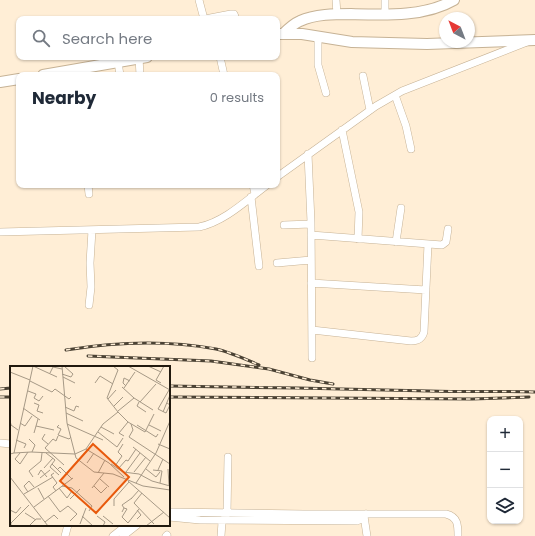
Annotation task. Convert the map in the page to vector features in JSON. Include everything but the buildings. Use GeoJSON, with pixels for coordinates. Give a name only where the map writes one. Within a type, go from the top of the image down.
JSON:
{"type":"FeatureCollection","features":[{"type":"Feature","properties":{"kind":"street"},"geometry":{"type":"LineString","coordinates":[[199,0],[204,16]]}},
{"type":"Feature","properties":{"kind":"street"},"geometry":{"type":"LineString","coordinates":[[336,0],[337,14]]}},
{"type":"Feature","properties":{"kind":"street"},"geometry":{"type":"LineString","coordinates":[[384,0],[385,15]]}},
{"type":"Feature","properties":{"kind":"street"},"geometry":{"type":"LineString","coordinates":[[280,34],[303,19],[337,14],[385,15],[424,10],[445,5],[454,0]]}},
{"type":"Feature","properties":{"kind":"street"},"geometry":{"type":"LineString","coordinates":[[221,16],[231,14],[234,14],[235,16]]}},
{"type":"Feature","properties":{"kind":"street"},"geometry":{"type":"LineString","coordinates":[[280,34],[302,34],[352,42],[427,44],[534,40]]}},
{"type":"Feature","properties":{"kind":"street"},"geometry":{"type":"LineString","coordinates":[[318,36],[318,65],[326,93]]}},
{"type":"Feature","properties":{"kind":"street"},"geometry":{"type":"LineString","coordinates":[[280,175],[370,110],[394,95],[534,40]]}},
{"type":"Feature","properties":{"kind":"street"},"geometry":{"type":"LineString","coordinates":[[76,72],[130,60]]}},
{"type":"Feature","properties":{"kind":"street"},"geometry":{"type":"LineString","coordinates":[[141,72],[143,60]]}},
{"type":"Feature","properties":{"kind":"street"},"geometry":{"type":"LineString","coordinates":[[221,60],[223,72]]}},
{"type":"Feature","properties":{"kind":"street"},"geometry":{"type":"LineString","coordinates":[[118,62],[120,72]]}},
{"type":"Feature","properties":{"kind":"street"},"geometry":{"type":"LineString","coordinates":[[363,76],[370,110]]}},
{"type":"Feature","properties":{"kind":"street"},"geometry":{"type":"LineString","coordinates":[[0,82],[16,79]]}},
{"type":"Feature","properties":{"kind":"street"},"geometry":{"type":"LineString","coordinates":[[394,95],[406,126],[411,149]]}},
{"type":"Feature","properties":{"kind":"street"},"geometry":{"type":"LineString","coordinates":[[342,130],[359,212],[358,238]]}},
{"type":"Feature","properties":{"kind":"street"},"geometry":{"type":"LineString","coordinates":[[308,154],[311,224],[312,358]]}},
{"type":"Feature","properties":{"kind":"street"},"geometry":{"type":"LineString","coordinates":[[88,188],[89,194]]}},
{"type":"Feature","properties":{"kind":"street"},"geometry":{"type":"LineString","coordinates":[[253,188],[259,266]]}},
{"type":"Feature","properties":{"kind":"street"},"geometry":{"type":"LineString","coordinates":[[0,232],[188,228],[207,225],[219,220],[263,188]]}},
{"type":"Feature","properties":{"kind":"street"},"geometry":{"type":"LineString","coordinates":[[396,242],[400,208]]}},
{"type":"Feature","properties":{"kind":"street"},"geometry":{"type":"LineString","coordinates":[[284,225],[311,224]]}},
{"type":"Feature","properties":{"kind":"street"},"geometry":{"type":"LineString","coordinates":[[311,235],[444,245],[446,242],[448,229]]}},
{"type":"Feature","properties":{"kind":"street"},"geometry":{"type":"LineString","coordinates":[[89,305],[91,287],[90,262],[92,230]]}},
{"type":"Feature","properties":{"kind":"street"},"geometry":{"type":"LineString","coordinates":[[312,330],[411,341],[420,340],[423,337],[424,332],[428,244]]}},
{"type":"Feature","properties":{"kind":"street"},"geometry":{"type":"LineString","coordinates":[[277,263],[311,260]]}},
{"type":"Feature","properties":{"kind":"street"},"geometry":{"type":"LineString","coordinates":[[311,283],[426,290]]}},
{"type":"Feature","properties":{"kind":"street"},"geometry":{"type":"LineString","coordinates":[[0,443],[10,444]]}},
{"type":"Feature","properties":{"kind":"street"},"geometry":{"type":"LineString","coordinates":[[221,536],[225,517],[228,458]]}},
{"type":"Feature","properties":{"kind":"street"},"geometry":{"type":"LineString","coordinates":[[170,512],[225,517],[446,514],[452,516],[456,520],[458,526],[458,536]]}},
{"type":"Feature","properties":{"kind":"street"},"geometry":{"type":"LineString","coordinates":[[365,515],[367,536]]}},
{"type":"Feature","properties":{"kind":"street"},"geometry":{"type":"LineString","coordinates":[[170,518],[200,520],[225,517]]}},
{"type":"Feature","properties":{"kind":"street"},"geometry":{"type":"LineString","coordinates":[[65,536],[68,526]]}},
{"type":"Feature","properties":{"kind":"street"},"geometry":{"type":"LineString","coordinates":[[113,536],[126,526]]}},
{"type":"Feature","properties":{"kind":"street"},"geometry":{"type":"LineString","coordinates":[[123,536],[136,526]]}},
{"type":"Feature","properties":{"kind":"railway"},"geometry":{"type":"LineString","coordinates":[[66,350],[103,345],[141,343],[179,344],[221,350],[259,365]]}},
{"type":"Feature","properties":{"kind":"railway"},"geometry":{"type":"LineString","coordinates":[[88,356],[211,361],[269,369],[310,380],[333,384]]}},
{"type":"Feature","properties":{"kind":"railway"},"geometry":{"type":"LineString","coordinates":[[170,386],[535,392]]}},
{"type":"Feature","properties":{"kind":"railway"},"geometry":{"type":"LineString","coordinates":[[0,389],[10,388]]}},
{"type":"Feature","properties":{"kind":"railway"},"geometry":{"type":"LineString","coordinates":[[0,397],[10,397]]}},
{"type":"Feature","properties":{"kind":"railway"},"geometry":{"type":"LineString","coordinates":[[170,397],[472,399],[529,397]]}}]}
